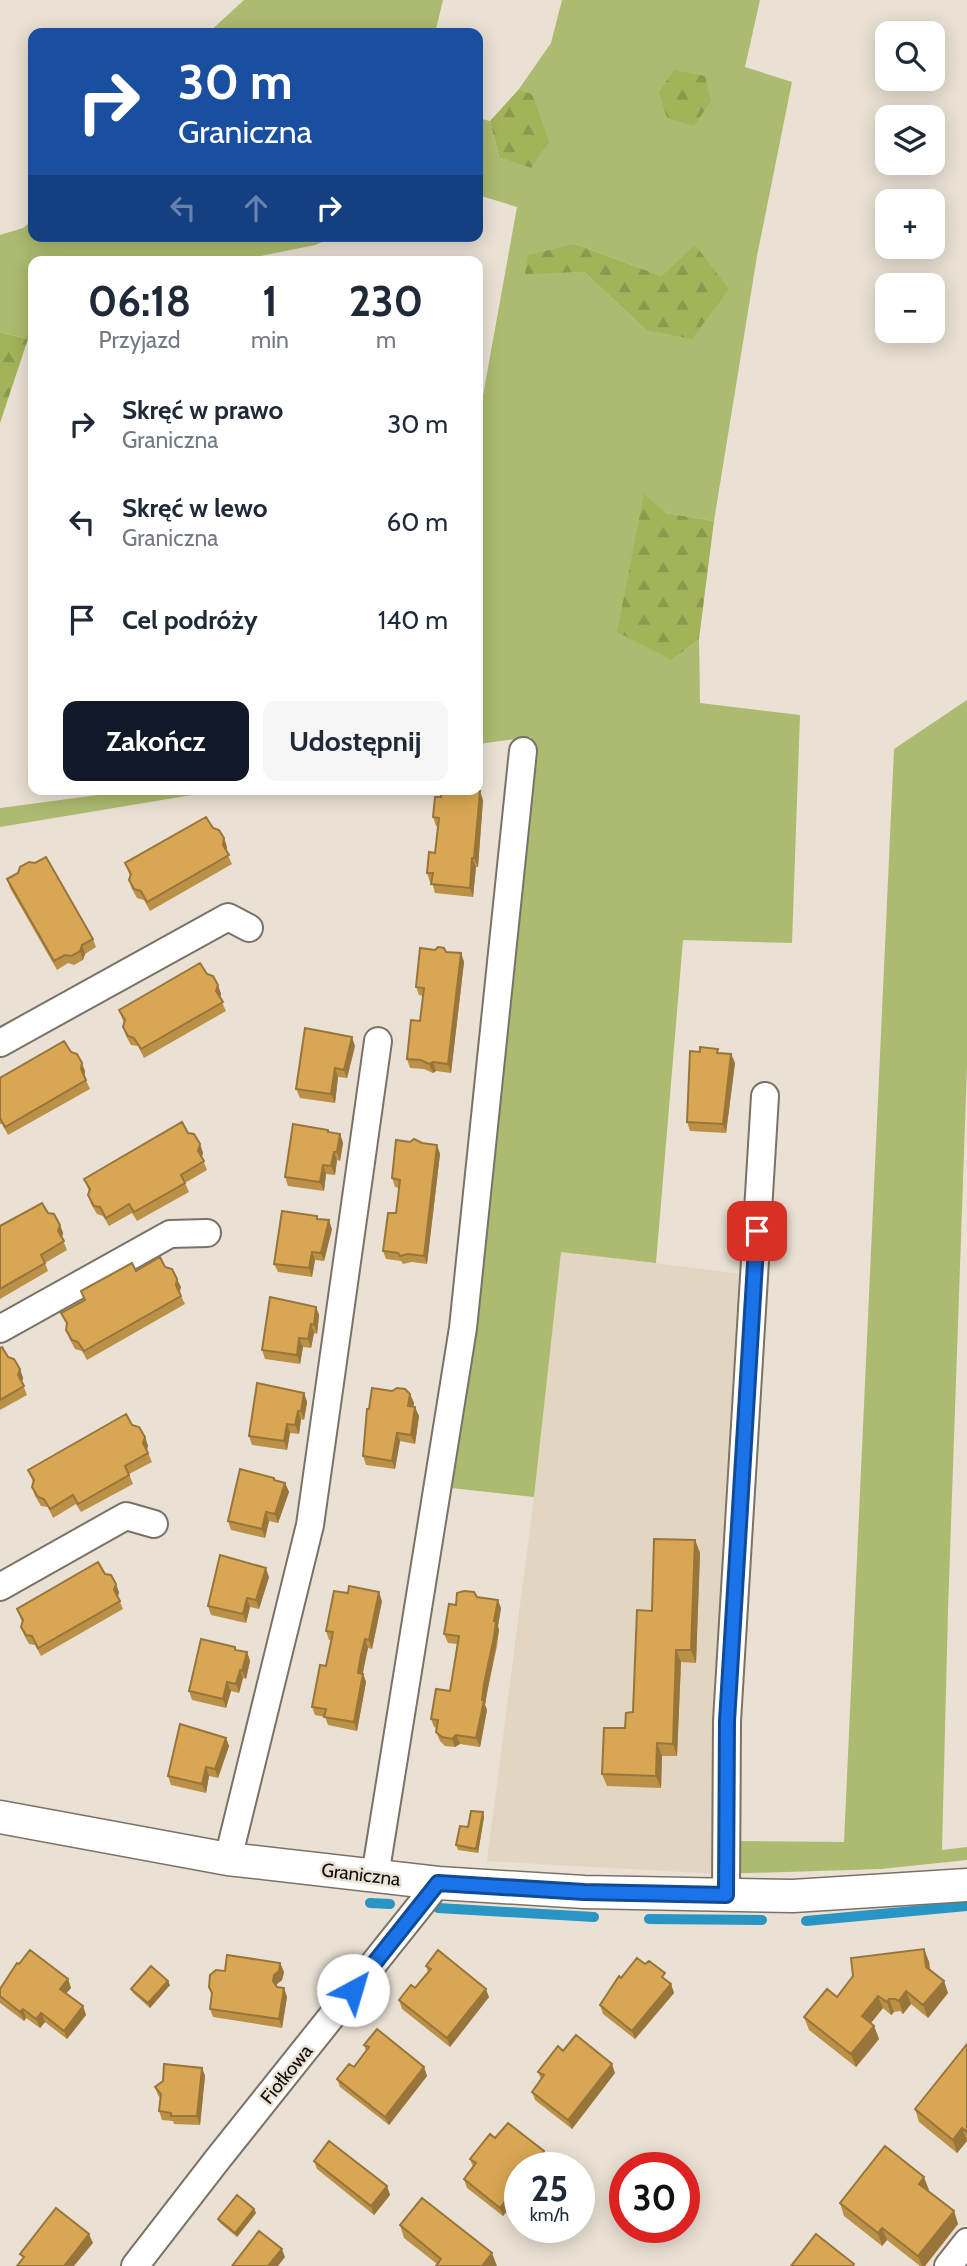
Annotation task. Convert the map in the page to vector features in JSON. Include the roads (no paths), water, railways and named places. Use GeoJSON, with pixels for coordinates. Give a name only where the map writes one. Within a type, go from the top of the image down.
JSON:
{"type":"FeatureCollection","features":[{"type":"Feature","properties":{"kind":"street"},"geometry":{"type":"LineString","coordinates":[[375,1876],[463,1328],[523,751]]}},
{"type":"Feature","properties":{"kind":"street"},"geometry":{"type":"LineString","coordinates":[[0,1043],[228,917],[249,928]]}},
{"type":"Feature","properties":{"kind":"street"},"geometry":{"type":"LineString","coordinates":[[228,1858],[310,1525],[378,1041]]}},
{"type":"Feature","properties":{"kind":"street"},"geometry":{"type":"LineString","coordinates":[[726,1895],[727,1721],[765,1096]]}},
{"type":"Feature","properties":{"kind":"street"},"geometry":{"type":"LineString","coordinates":[[0,1329],[170,1234],[207,1233]]}},
{"type":"Feature","properties":{"kind":"street"},"geometry":{"type":"LineString","coordinates":[[0,1587],[126,1516],[154,1524]]}},
{"type":"Feature","properties":{"kind":"street","name":"Graniczna"},"geometry":{"type":"LineString","coordinates":[[0,1816],[228,1858],[438,1883],[584,1892],[793,1896],[967,1885]]}},
{"type":"Feature","properties":{"kind":"street","name":"Fiołkowa"},"geometry":{"type":"LineString","coordinates":[[135,2266],[216,2160],[438,1883]]}},
{"type":"Feature","properties":{"kind":"street"},"geometry":{"type":"LineString","coordinates":[[948,2266],[967,2242]]}},
{"type":"Feature","properties":{"kind":"waterway"},"geometry":{"type":"LineString","coordinates":[[370,1903],[390,1904]]}},
{"type":"Feature","properties":{"kind":"waterway"},"geometry":{"type":"LineString","coordinates":[[806,1921],[967,1906]]}},
{"type":"Feature","properties":{"kind":"waterway"},"geometry":{"type":"LineString","coordinates":[[438,1908],[594,1917]]}},
{"type":"Feature","properties":{"kind":"waterway"},"geometry":{"type":"LineString","coordinates":[[649,1919],[762,1920]]}}]}
